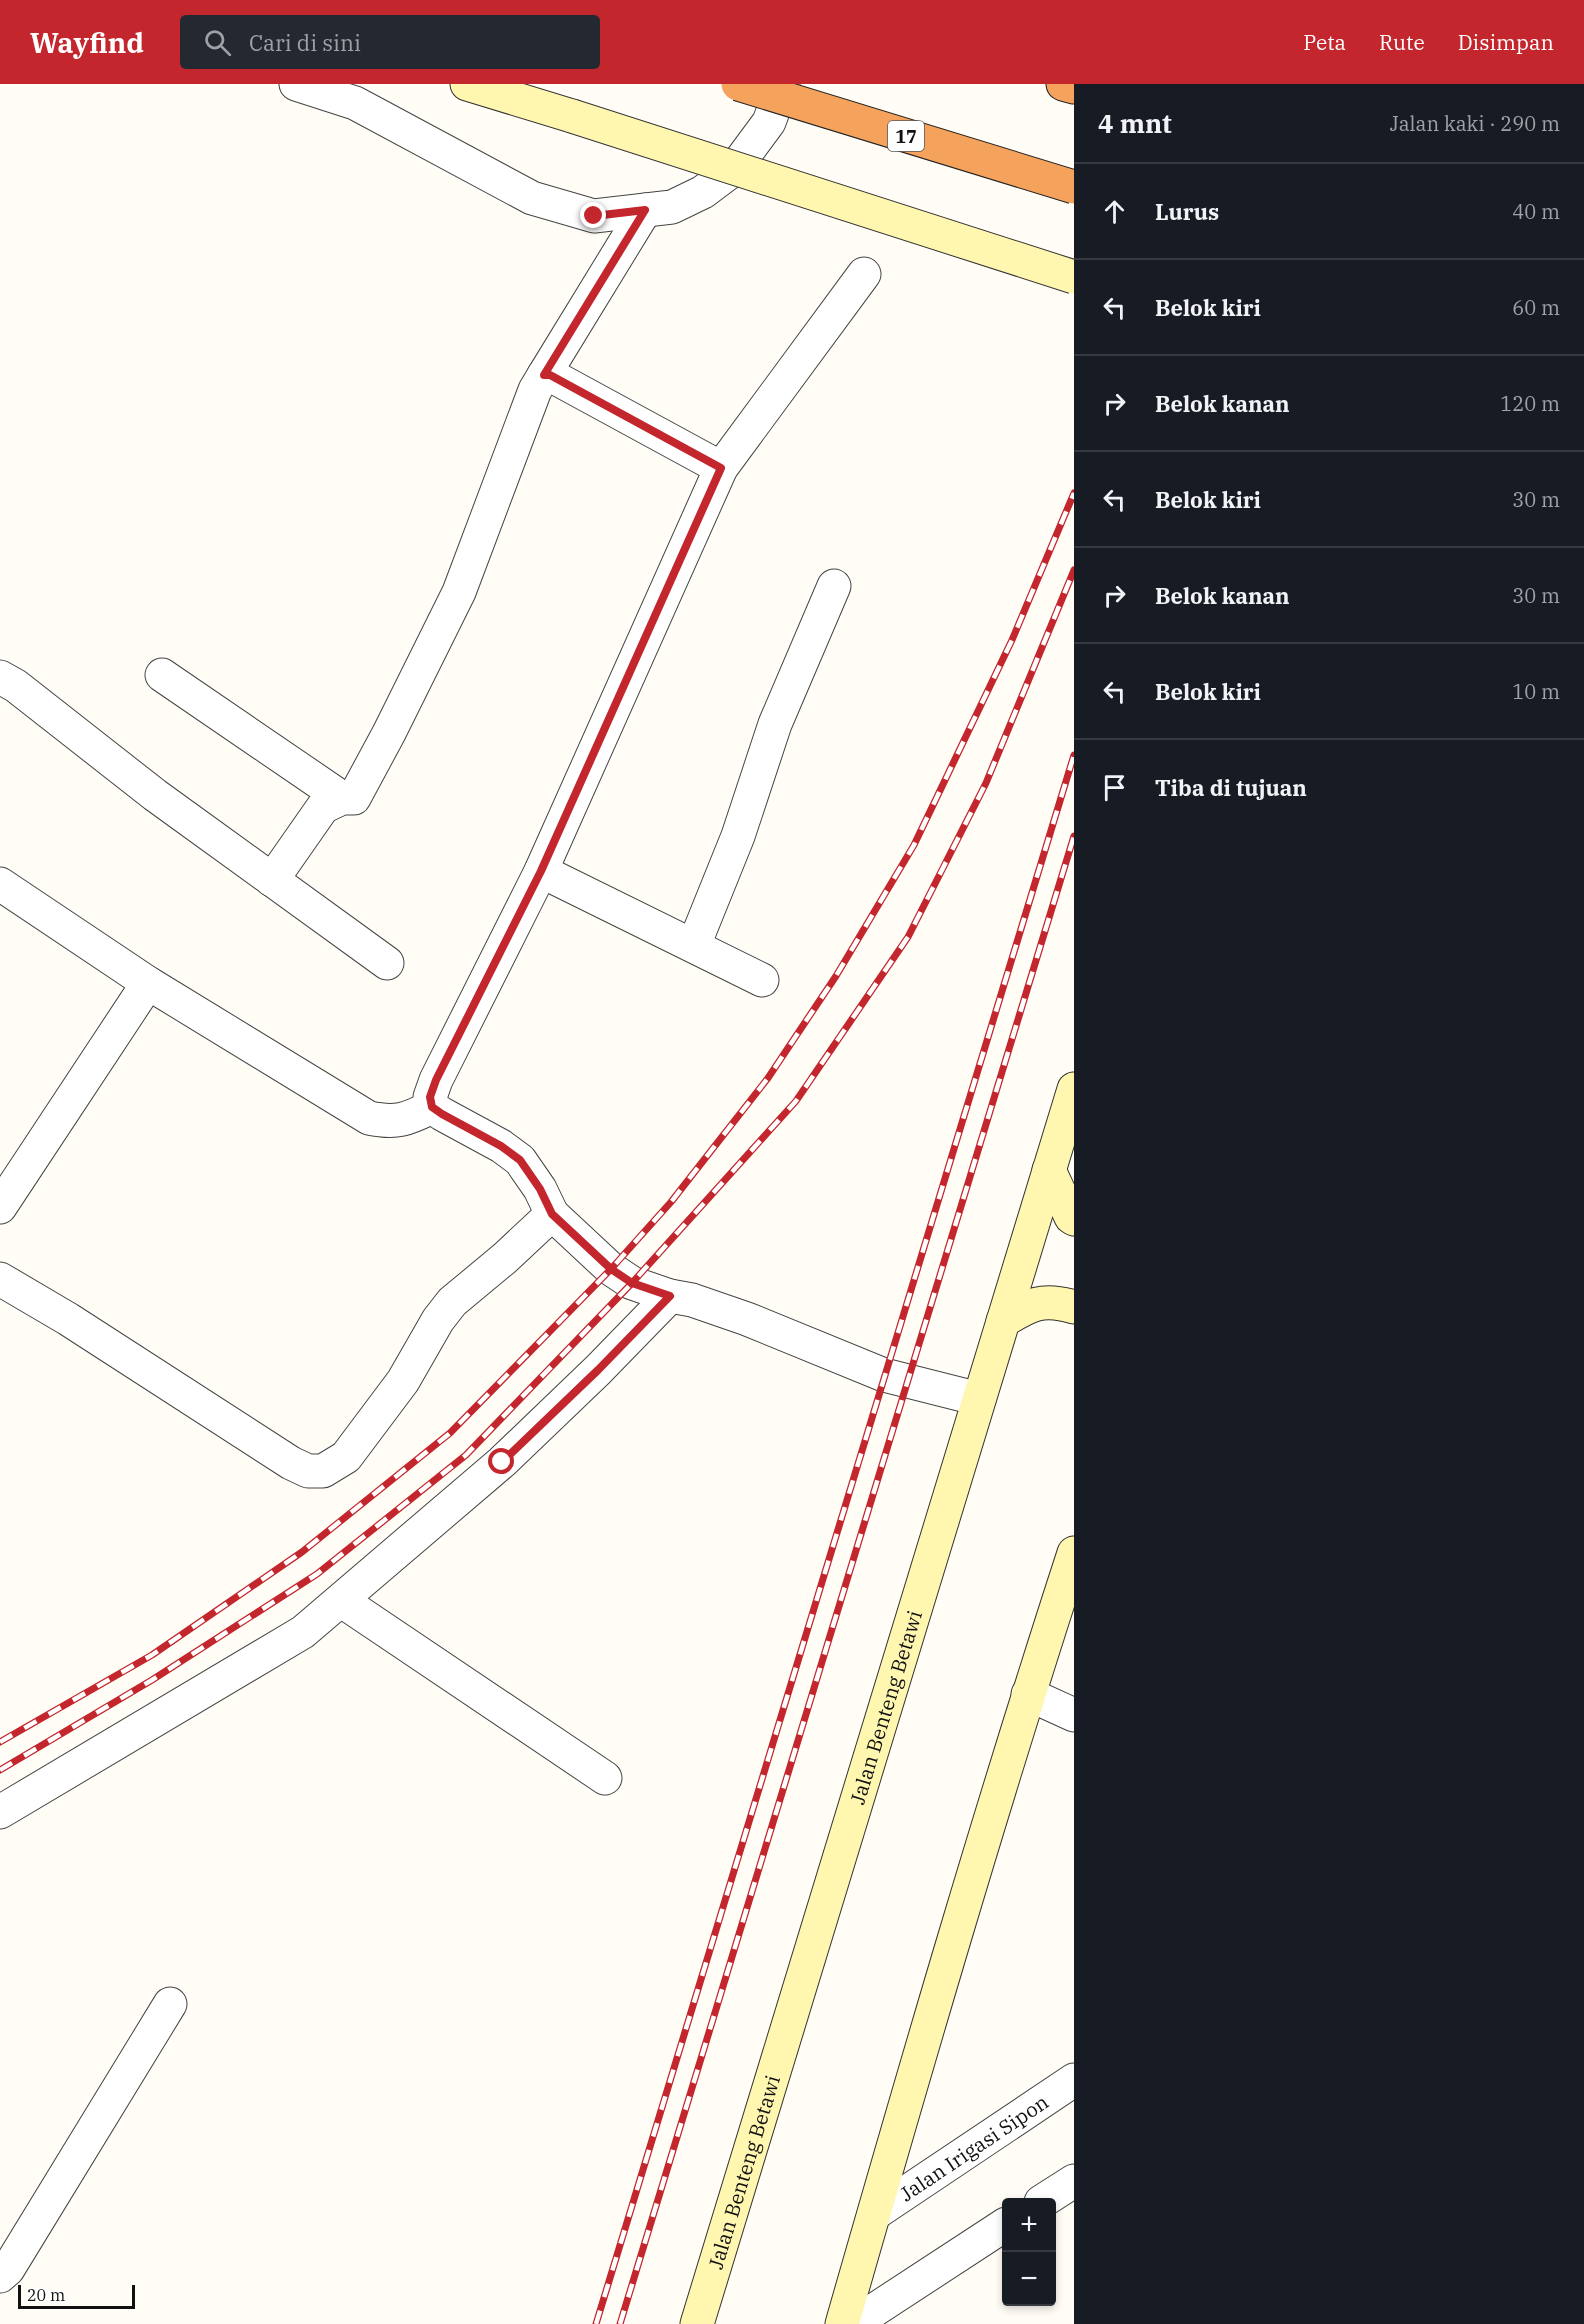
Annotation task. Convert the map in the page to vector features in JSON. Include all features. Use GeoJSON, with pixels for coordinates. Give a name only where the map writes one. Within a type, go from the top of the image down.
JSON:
{"type":"FeatureCollection","features":[{"type":"Feature","properties":{"kind":"highway","name":"17"},"geometry":{"type":"LineString","coordinates":[[738,84],[1074,187]]}},
{"type":"Feature","properties":{"kind":"highway"},"geometry":{"type":"LineString","coordinates":[[1063,84],[1074,87]]}},
{"type":"Feature","properties":{"kind":"main road"},"geometry":{"type":"LineString","coordinates":[[468,84],[1074,277]]}},
{"type":"Feature","properties":{"kind":"main road","name":"Jalan Benteng Betawi"},"geometry":{"type":"LineString","coordinates":[[697,2324],[1074,1089]]}},
{"type":"Feature","properties":{"kind":"main road"},"geometry":{"type":"LineString","coordinates":[[1049,1170],[1074,1219]]}},
{"type":"Feature","properties":{"kind":"main road"},"geometry":{"type":"LineString","coordinates":[[1003,1321],[1038,1302],[1074,1307]]}},
{"type":"Feature","properties":{"kind":"main road"},"geometry":{"type":"LineString","coordinates":[[842,2324],[1028,1694],[1074,1553]]}},
{"type":"Feature","properties":{"kind":"street"},"geometry":{"type":"LineString","coordinates":[[296,84],[355,103],[532,198],[594,216],[672,207],[703,192],[735,168],[769,122],[783,84]]}},
{"type":"Feature","properties":{"kind":"street"},"geometry":{"type":"LineString","coordinates":[[272,880],[322,807],[342,798],[354,798],[459,592],[535,390],[645,210]]}},
{"type":"Feature","properties":{"kind":"street"},"geometry":{"type":"LineString","coordinates":[[864,274],[721,468],[541,871],[436,1080],[430,1097],[432,1107],[501,1146],[520,1160],[540,1189],[552,1214],[611,1269],[632,1283],[747,1319],[884,1375],[980,1399]]}},
{"type":"Feature","properties":{"kind":"street"},"geometry":{"type":"LineString","coordinates":[[544,375],[550,375],[721,468]]}},
{"type":"Feature","properties":{"kind":"street"},"geometry":{"type":"LineString","coordinates":[[694,945],[738,836],[775,724],[834,586]]}},
{"type":"Feature","properties":{"kind":"street"},"geometry":{"type":"LineString","coordinates":[[162,675],[342,798]]}},
{"type":"Feature","properties":{"kind":"street"},"geometry":{"type":"LineString","coordinates":[[0,677],[16,686],[155,795],[387,963]]}},
{"type":"Feature","properties":{"kind":"street"},"geometry":{"type":"LineString","coordinates":[[541,871],[762,980]]}},
{"type":"Feature","properties":{"kind":"street"},"geometry":{"type":"LineString","coordinates":[[0,884],[148,983],[369,1118],[388,1122],[405,1120],[432,1107]]}},
{"type":"Feature","properties":{"kind":"street"},"geometry":{"type":"LineString","coordinates":[[0,1207],[148,983]]}},
{"type":"Feature","properties":{"kind":"street"},"geometry":{"type":"LineString","coordinates":[[0,1279],[78,1325],[291,1463],[308,1471],[323,1472],[345,1457],[403,1381],[438,1320],[452,1302],[505,1258],[552,1214]]}},
{"type":"Feature","properties":{"kind":"street"},"geometry":{"type":"LineString","coordinates":[[0,1812],[303,1632],[502,1462],[598,1370],[670,1296]]}},
{"type":"Feature","properties":{"kind":"street"},"geometry":{"type":"LineString","coordinates":[[342,1601],[605,1778]]}},
{"type":"Feature","properties":{"kind":"street"},"geometry":{"type":"LineString","coordinates":[[1028,1694],[1074,1715]]}},
{"type":"Feature","properties":{"kind":"street"},"geometry":{"type":"LineString","coordinates":[[0,2276],[8,2269],[170,2004]]}},
{"type":"Feature","properties":{"kind":"street","name":"Jalan Irigasi Sipon"},"geometry":{"type":"LineString","coordinates":[[874,2214],[1074,2080]]}},
{"type":"Feature","properties":{"kind":"street"},"geometry":{"type":"LineString","coordinates":[[1047,2198],[1074,2181]]}},
{"type":"Feature","properties":{"kind":"street"},"geometry":{"type":"LineString","coordinates":[[853,2324],[1002,2227]]}},
{"type":"Feature","properties":{"kind":"railway"},"geometry":{"type":"LineString","coordinates":[[0,1742],[152,1655],[302,1552],[450,1433],[611,1269],[671,1202],[768,1078],[836,976],[914,845],[1012,640],[1074,493]]}},
{"type":"Feature","properties":{"kind":"railway"},"geometry":{"type":"LineString","coordinates":[[0,1770],[152,1680],[317,1574],[466,1455],[632,1283],[796,1101],[908,937],[986,783],[1074,570]]}},
{"type":"Feature","properties":{"kind":"railway"},"geometry":{"type":"LineString","coordinates":[[596,2324],[1074,755]]}},
{"type":"Feature","properties":{"kind":"railway"},"geometry":{"type":"LineString","coordinates":[[620,2324],[1074,836]]}},
{"type":"Feature","properties":{"kind":"route"},"geometry":{"type":"LineString","coordinates":[[502,1462],[598,1370],[670,1296],[632,1283],[611,1269],[552,1214],[530,1172],[520,1160],[501,1146],[442,1114],[432,1107],[430,1097],[436,1080],[541,871],[721,468],[550,375],[544,375],[645,210],[594,216]]}}]}
